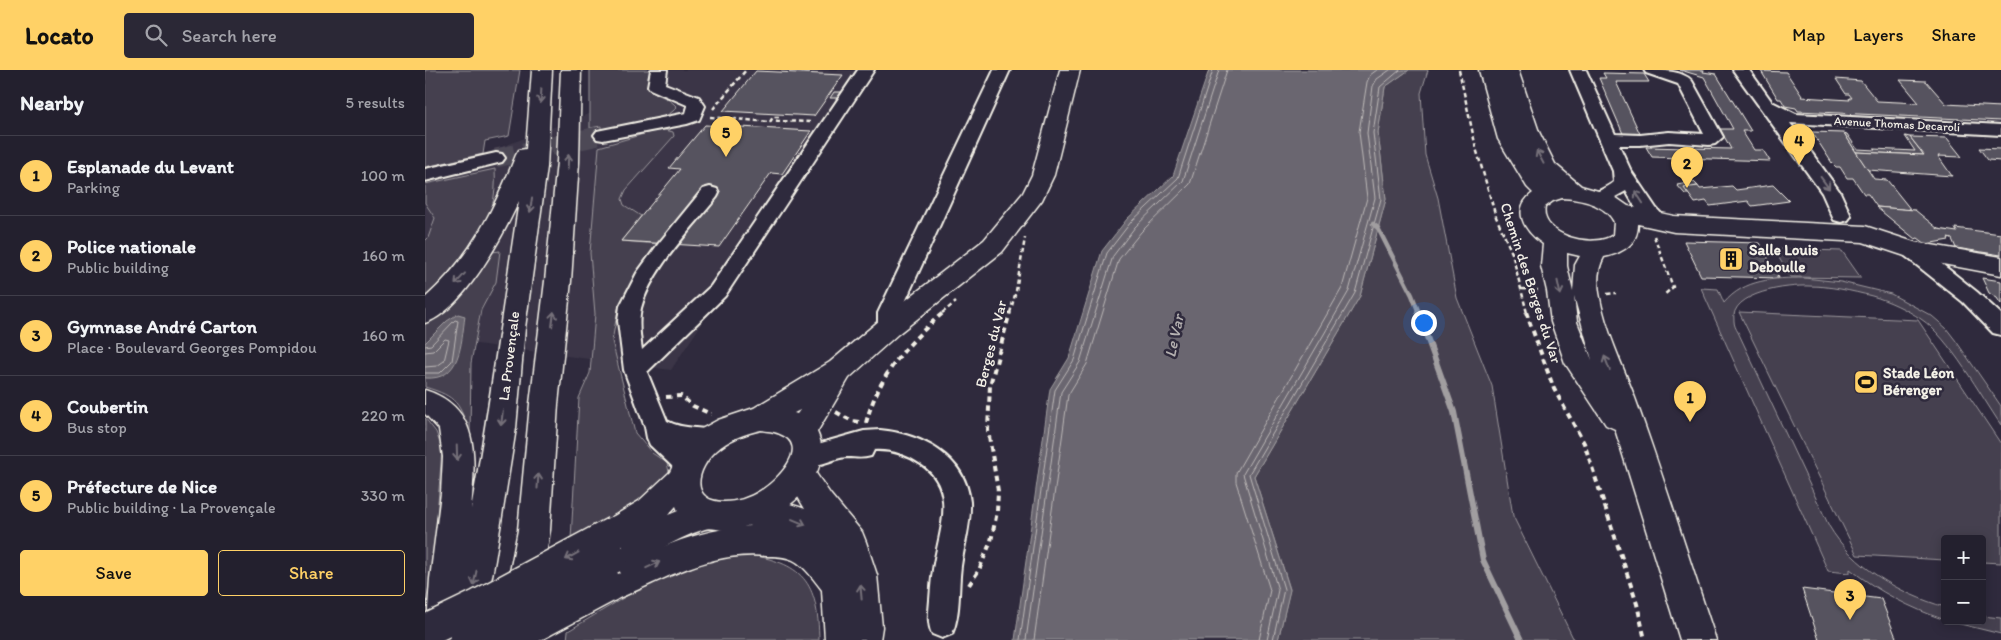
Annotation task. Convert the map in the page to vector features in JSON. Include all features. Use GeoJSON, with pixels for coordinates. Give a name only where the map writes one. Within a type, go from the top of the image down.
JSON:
{"type":"FeatureCollection","features":[{"type":"Feature","properties":{"kind":"main road","name":"La Provençale"},"geometry":{"type":"LineString","coordinates":[[463,640],[501,428],[512,328],[536,168],[542,70]]}},
{"type":"Feature","properties":{"kind":"main road"},"geometry":{"type":"LineString","coordinates":[[514,640],[534,530],[544,404],[558,281],[568,162],[571,70]]}},
{"type":"Feature","properties":{"kind":"main road"},"geometry":{"type":"LineString","coordinates":[[761,418],[840,370],[889,327],[993,246],[1035,195],[1043,175],[1070,70]]}},
{"type":"Feature","properties":{"kind":"main road"},"geometry":{"type":"LineString","coordinates":[[1489,70],[1509,139],[1543,196]]}},
{"type":"Feature","properties":{"kind":"main road"},"geometry":{"type":"LineString","coordinates":[[1508,70],[1536,149],[1544,165],[1561,183],[1573,191]]}},
{"type":"Feature","properties":{"kind":"main road"},"geometry":{"type":"LineString","coordinates":[[425,313],[477,260],[490,240],[509,201],[540,122]]}},
{"type":"Feature","properties":{"kind":"main road"},"geometry":{"type":"LineString","coordinates":[[1562,191],[1573,191],[1599,198],[1622,223],[1622,240],[1615,244],[1595,249],[1582,249],[1555,240],[1541,229],[1533,217],[1536,201],[1543,196],[1562,191]]}},
{"type":"Feature","properties":{"kind":"main road"},"geometry":{"type":"LineString","coordinates":[[1803,230],[1832,222],[1841,216],[1861,218],[1871,228],[1911,250],[1956,270],[2001,266]]}},
{"type":"Feature","properties":{"kind":"main road"},"geometry":{"type":"LineString","coordinates":[[1622,223],[1667,223],[1803,230],[1871,228]]}},
{"type":"Feature","properties":{"kind":"main road"},"geometry":{"type":"LineString","coordinates":[[1555,240],[1554,266],[1560,290],[1564,322],[1579,363],[1634,442]]}},
{"type":"Feature","properties":{"kind":"main road"},"geometry":{"type":"LineString","coordinates":[[1595,249],[1587,265],[1585,278],[1599,343],[1620,397],[1698,640]]}},
{"type":"Feature","properties":{"kind":"main road"},"geometry":{"type":"LineString","coordinates":[[463,640],[549,595],[658,533],[706,514],[735,516],[751,512],[771,503],[782,494],[803,454],[840,370]]}},
{"type":"Feature","properties":{"kind":"main road"},"geometry":{"type":"LineString","coordinates":[[425,401],[434,404],[445,414],[455,430],[457,451],[456,494],[443,640]]}},
{"type":"Feature","properties":{"kind":"main road"},"geometry":{"type":"LineString","coordinates":[[508,640],[612,559],[650,511],[685,473],[692,458],[709,439],[725,429],[761,418],[777,419],[791,424],[820,505],[850,542],[860,574],[864,627],[862,640]]}},
{"type":"Feature","properties":{"kind":"main road"},"geometry":{"type":"LineString","coordinates":[[685,473],[684,494],[692,506],[706,514]]}},
{"type":"Feature","properties":{"kind":"main road"},"geometry":{"type":"LineString","coordinates":[[751,512],[786,517],[807,526],[829,552],[839,584],[844,630],[843,640]]}},
{"type":"Feature","properties":{"kind":"main road"},"geometry":{"type":"LineString","coordinates":[[534,530],[541,584],[540,640]]}},
{"type":"Feature","properties":{"kind":"main road"},"geometry":{"type":"LineString","coordinates":[[425,630],[487,600],[612,559],[660,562],[697,549],[737,540],[770,541],[793,545],[808,552],[839,584]]}},
{"type":"Feature","properties":{"kind":"street"},"geometry":{"type":"LineString","coordinates":[[603,135],[687,119],[693,116],[697,106],[693,101],[656,86],[659,70]]}},
{"type":"Feature","properties":{"kind":"street"},"geometry":{"type":"LineString","coordinates":[[635,370],[700,310],[717,291],[866,70]]}},
{"type":"Feature","properties":{"kind":"street"},"geometry":{"type":"LineString","coordinates":[[889,327],[889,312],[1002,70]]}},
{"type":"Feature","properties":{"kind":"street"},"geometry":{"type":"LineString","coordinates":[[1579,70],[1622,170],[1649,212],[1667,223]]}},
{"type":"Feature","properties":{"kind":"street"},"geometry":{"type":"LineString","coordinates":[[1608,139],[1640,140],[1669,137],[1709,140],[1714,137],[1684,81],[1652,70]]}},
{"type":"Feature","properties":{"kind":"street"},"geometry":{"type":"LineString","coordinates":[[1739,72],[1774,117],[1790,124],[1787,133],[1831,192],[1841,216]]}},
{"type":"Feature","properties":{"kind":"street","name":"Avenue Thomas Decaroli"},"geometry":{"type":"LineString","coordinates":[[1790,124],[2001,130]]}},
{"type":"Feature","properties":{"kind":"street"},"geometry":{"type":"LineString","coordinates":[[425,175],[496,158]]}},
{"type":"Feature","properties":{"kind":"street"},"geometry":{"type":"LineString","coordinates":[[1599,198],[1618,189],[1623,183],[1622,170]]}},
{"type":"Feature","properties":{"kind":"street"},"geometry":{"type":"LineString","coordinates":[[685,473],[681,459],[659,438],[657,427],[635,370],[629,334],[631,306],[643,282],[710,193]]}},
{"type":"Feature","properties":{"kind":"street"},"geometry":{"type":"LineString","coordinates":[[1956,270],[1970,297],[2001,327]]}},
{"type":"Feature","properties":{"kind":"street"},"geometry":{"type":"LineString","coordinates":[[657,427],[677,437],[692,440],[709,439]]}},
{"type":"Feature","properties":{"kind":"street"},"geometry":{"type":"LineString","coordinates":[[803,454],[860,449],[866,441],[875,441],[914,446],[940,464],[950,479],[956,496],[954,529],[947,567],[943,624]]}},
{"type":"Feature","properties":{"kind":"path"},"geometry":{"type":"LineString","coordinates":[[746,70],[706,117],[770,122],[773,117],[779,117],[777,121],[789,121]]}},
{"type":"Feature","properties":{"kind":"path","name":"Chemin des Berges du Var"},"geometry":{"type":"LineString","coordinates":[[1459,70],[1476,148],[1497,217],[1512,253],[1526,311],[1554,389],[1584,443],[1637,604],[1645,640]]}},
{"type":"Feature","properties":{"kind":"path"},"geometry":{"type":"LineString","coordinates":[[1664,295],[1673,287],[1653,236],[1664,232],[1676,232],[1667,223]]}},
{"type":"Feature","properties":{"kind":"path"},"geometry":{"type":"LineString","coordinates":[[1019,243],[1024,240]]}},
{"type":"Feature","properties":{"kind":"path","name":"Berges du Var"},"geometry":{"type":"LineString","coordinates":[[963,593],[979,570],[991,541],[997,512],[998,491],[988,430],[989,385],[1016,291],[1020,266]]}},
{"type":"Feature","properties":{"kind":"path"},"geometry":{"type":"LineString","coordinates":[[866,423],[871,404],[889,370],[922,330],[959,299]]}},
{"type":"Feature","properties":{"kind":"shaded area"},"geometry":{"type":"Polygon","coordinates":[[[425,70],[520,70],[509,136],[485,141],[483,154],[425,167],[425,70]]]}},
{"type":"Feature","properties":{"kind":"shaded area"},"geometry":{"type":"Polygon","coordinates":[[[590,70],[652,70],[650,80],[653,91],[677,107],[663,117],[642,124],[601,131],[601,126],[590,128],[590,70]]]}},
{"type":"Feature","properties":{"kind":"shaded area"},"geometry":{"type":"Polygon","coordinates":[[[652,70],[870,70],[671,370],[425,337],[425,167],[483,154],[615,104],[652,70]]]}},
{"type":"Feature","properties":{"kind":"shaded area"},"geometry":{"type":"Polygon","coordinates":[[[1409,70],[1428,70],[1421,93],[1425,155],[1438,198],[1457,298],[1492,386],[1513,516],[1574,640],[1278,640],[1290,589],[1254,476],[1360,296],[1386,199],[1378,133],[1385,87],[1409,70]]]}},
{"type":"Feature","properties":{"kind":"shaded area"},"geometry":{"type":"Polygon","coordinates":[[[665,130],[673,132],[674,136],[626,190],[622,199],[624,205],[641,216],[621,241],[659,244],[637,272],[618,309],[612,341],[635,433],[652,453],[667,463],[669,472],[651,492],[625,510],[571,539],[579,398],[590,373],[595,314],[590,253],[599,147],[654,131],[665,130]]]}},
{"type":"Feature","properties":{"kind":"shaded area"},"geometry":{"type":"Polygon","coordinates":[[[495,169],[495,190],[491,210],[477,242],[466,257],[425,299],[425,241],[428,238],[435,218],[425,203],[425,184],[495,169]]]}},
{"type":"Feature","properties":{"kind":"shaded area"},"geometry":{"type":"Polygon","coordinates":[[[1774,249],[1842,251],[1861,278],[1790,277],[1774,249]]]}},
{"type":"Feature","properties":{"kind":"shaded area"},"geometry":{"type":"Polygon","coordinates":[[[500,251],[496,282],[481,310],[471,363],[470,434],[460,408],[456,403],[444,394],[425,387],[425,324],[461,291],[492,252],[500,251]]]}},
{"type":"Feature","properties":{"kind":"shaded area","name":"Stade Léon Bérenger"},"geometry":{"type":"Polygon","coordinates":[[[1804,278],[1841,282],[1891,294],[1932,316],[1946,328],[1956,341],[2001,406],[2001,425],[1943,339],[1921,319],[1878,298],[1825,287],[1788,287],[1762,292],[1750,297],[1741,303],[1735,311],[1735,327],[1829,526],[1839,541],[1864,566],[1879,577],[1911,595],[1941,606],[1941,618],[1895,599],[1850,569],[1850,573],[1828,571],[1701,288],[1718,289],[1724,303],[1732,295],[1750,285],[1782,279],[1804,278]]]}},
{"type":"Feature","properties":{"kind":"shaded area","name":"Stade Léon Bérenger"},"geometry":{"type":"Polygon","coordinates":[[[1739,312],[1918,320],[2001,444],[2001,563],[1986,562],[1986,535],[1941,535],[1941,560],[1857,555],[1739,312]]]}},
{"type":"Feature","properties":{"kind":"shaded area"},"geometry":{"type":"Polygon","coordinates":[[[425,418],[436,432],[442,449],[434,557],[425,608],[425,418]]]}},
{"type":"Feature","properties":{"kind":"shaded area"},"geometry":{"type":"Polygon","coordinates":[[[745,554],[781,563],[794,570],[803,578],[810,589],[815,603],[819,640],[567,640],[568,631],[650,582],[705,560],[745,554]]]}},
{"type":"Feature","properties":{"kind":"shaded area"},"geometry":{"type":"Polygon","coordinates":[[[1986,616],[2001,618],[2001,634],[1964,625],[1986,625],[1986,616]]]}},
{"type":"Feature","properties":{"kind":"water","name":"Le Var"},"geometry":{"type":"Polygon","coordinates":[[[1209,70],[1409,70],[1385,87],[1378,133],[1386,199],[1360,296],[1254,476],[1290,590],[1278,640],[1015,640],[1050,389],[1069,358],[1102,251],[1127,219],[1173,176],[1209,70]]]}},
{"type":"Feature","properties":{"kind":"water"},"geometry":{"type":"Polygon","coordinates":[[[458,314],[465,316],[457,359],[446,374],[425,378],[425,343],[447,321],[458,314]]]}},
{"type":"Feature","properties":{"kind":"building"},"geometry":{"type":"Polygon","coordinates":[[[1680,70],[1704,70],[1703,72],[1716,74],[1751,131],[1742,131],[1754,150],[1763,150],[1770,161],[1652,157],[1646,147],[1731,149],[1720,129],[1733,129],[1704,77],[1680,70]]]}},
{"type":"Feature","properties":{"kind":"building"},"geometry":{"type":"Polygon","coordinates":[[[756,71],[843,75],[814,116],[723,111],[756,71]]]}},
{"type":"Feature","properties":{"kind":"building"},"geometry":{"type":"Polygon","coordinates":[[[1761,71],[1786,72],[1801,97],[1850,100],[1849,98],[1852,98],[1849,94],[1846,94],[1836,79],[1861,81],[1877,101],[1919,103],[1900,80],[1926,81],[1946,104],[2001,107],[2001,121],[1798,111],[1796,108],[1785,106],[1781,99],[1778,99],[1761,71]]]}},
{"type":"Feature","properties":{"kind":"building"},"geometry":{"type":"Polygon","coordinates":[[[1603,73],[1644,74],[1649,82],[1616,82],[1641,136],[1624,136],[1599,78],[1606,78],[1603,73]]]}},
{"type":"Feature","properties":{"kind":"building"},"geometry":{"type":"Polygon","coordinates":[[[834,92],[843,92],[839,98],[830,98],[834,92]]]}},
{"type":"Feature","properties":{"kind":"building"},"geometry":{"type":"Polygon","coordinates":[[[705,125],[811,131],[782,174],[771,173],[719,247],[621,241],[680,169],[669,168],[705,125]]]}},
{"type":"Feature","properties":{"kind":"building"},"geometry":{"type":"Polygon","coordinates":[[[1812,132],[1844,133],[1874,179],[1887,180],[1911,210],[1877,207],[1868,194],[1864,194],[1853,178],[1847,178],[1840,167],[1836,167],[1832,163],[1812,132]]]}},
{"type":"Feature","properties":{"kind":"building"},"geometry":{"type":"Polygon","coordinates":[[[1844,133],[1847,134],[1857,149],[1915,151],[1905,136],[1910,137],[1924,155],[1856,152],[1844,133]]]}},
{"type":"Feature","properties":{"kind":"building"},"geometry":{"type":"Polygon","coordinates":[[[1910,137],[1947,138],[1962,157],[1938,156],[1952,176],[1868,170],[1856,152],[1924,155],[1910,137]]]}},
{"type":"Feature","properties":{"kind":"building"},"geometry":{"type":"Polygon","coordinates":[[[1979,148],[2001,149],[2001,161],[1988,160],[1979,148]]]}},
{"type":"Feature","properties":{"kind":"building"},"geometry":{"type":"Polygon","coordinates":[[[1694,182],[1698,186],[1684,188],[1689,194],[1685,194],[1677,185],[1694,182]]]}},
{"type":"Feature","properties":{"kind":"building"},"geometry":{"type":"Polygon","coordinates":[[[1773,185],[1789,201],[1752,206],[1748,201],[1710,206],[1706,201],[1695,203],[1684,188],[1698,186],[1700,189],[1732,186],[1736,190],[1773,185]]]}},
{"type":"Feature","properties":{"kind":"building"},"geometry":{"type":"Polygon","coordinates":[[[1876,207],[1915,210],[1938,229],[1957,232],[1955,228],[2001,234],[2001,255],[1956,248],[1952,239],[1948,238],[1949,240],[1926,244],[1918,238],[1915,239],[1876,207]]]}},
{"type":"Feature","properties":{"kind":"building","name":"Salle Louis Deboulle"},"geometry":{"type":"Polygon","coordinates":[[[1684,241],[1760,243],[1779,278],[1701,276],[1684,241]]]}},
{"type":"Feature","properties":{"kind":"building"},"geometry":{"type":"Polygon","coordinates":[[[1982,278],[2001,281],[2001,304],[1997,298],[1989,293],[1982,278]]]}},
{"type":"Feature","properties":{"kind":"building"},"geometry":{"type":"Polygon","coordinates":[[[1802,589],[1881,599],[1897,640],[1819,640],[1802,589]]]}},
{"type":"Feature","properties":{"kind":"waterway"},"geometry":{"type":"LineString","coordinates":[[1373,224],[1378,228],[1412,295],[1419,313]]}},
{"type":"Feature","properties":{"kind":"waterway"},"geometry":{"type":"LineString","coordinates":[[1418,312],[1454,412],[1483,560],[1521,640]]}},
{"type":"Feature","properties":{"kind":"tunnel"},"geometry":{"type":"LineString","coordinates":[[496,158],[603,135]]}},
{"type":"Feature","properties":{"kind":"place","name":"Préfecture de Nice"},"geometry":{"type":"Point","coordinates":[726,157]}},
{"type":"Feature","properties":{"kind":"place","name":"Coubertin"},"geometry":{"type":"Point","coordinates":[1799,165]}},
{"type":"Feature","properties":{"kind":"place","name":"Police nationale"},"geometry":{"type":"Point","coordinates":[1687,188]}},
{"type":"Feature","properties":{"kind":"place","name":"Salle Louis Deboulle"},"geometry":{"type":"Point","coordinates":[1731,259]}},
{"type":"Feature","properties":{"kind":"place","name":"Stade Léon Bérenger"},"geometry":{"type":"Point","coordinates":[1866,382]}},
{"type":"Feature","properties":{"kind":"place","name":"Esplanade du Levant"},"geometry":{"type":"Point","coordinates":[1690,422]}},
{"type":"Feature","properties":{"kind":"place","name":"Gymnase André Carton"},"geometry":{"type":"Point","coordinates":[1850,620]}}]}
